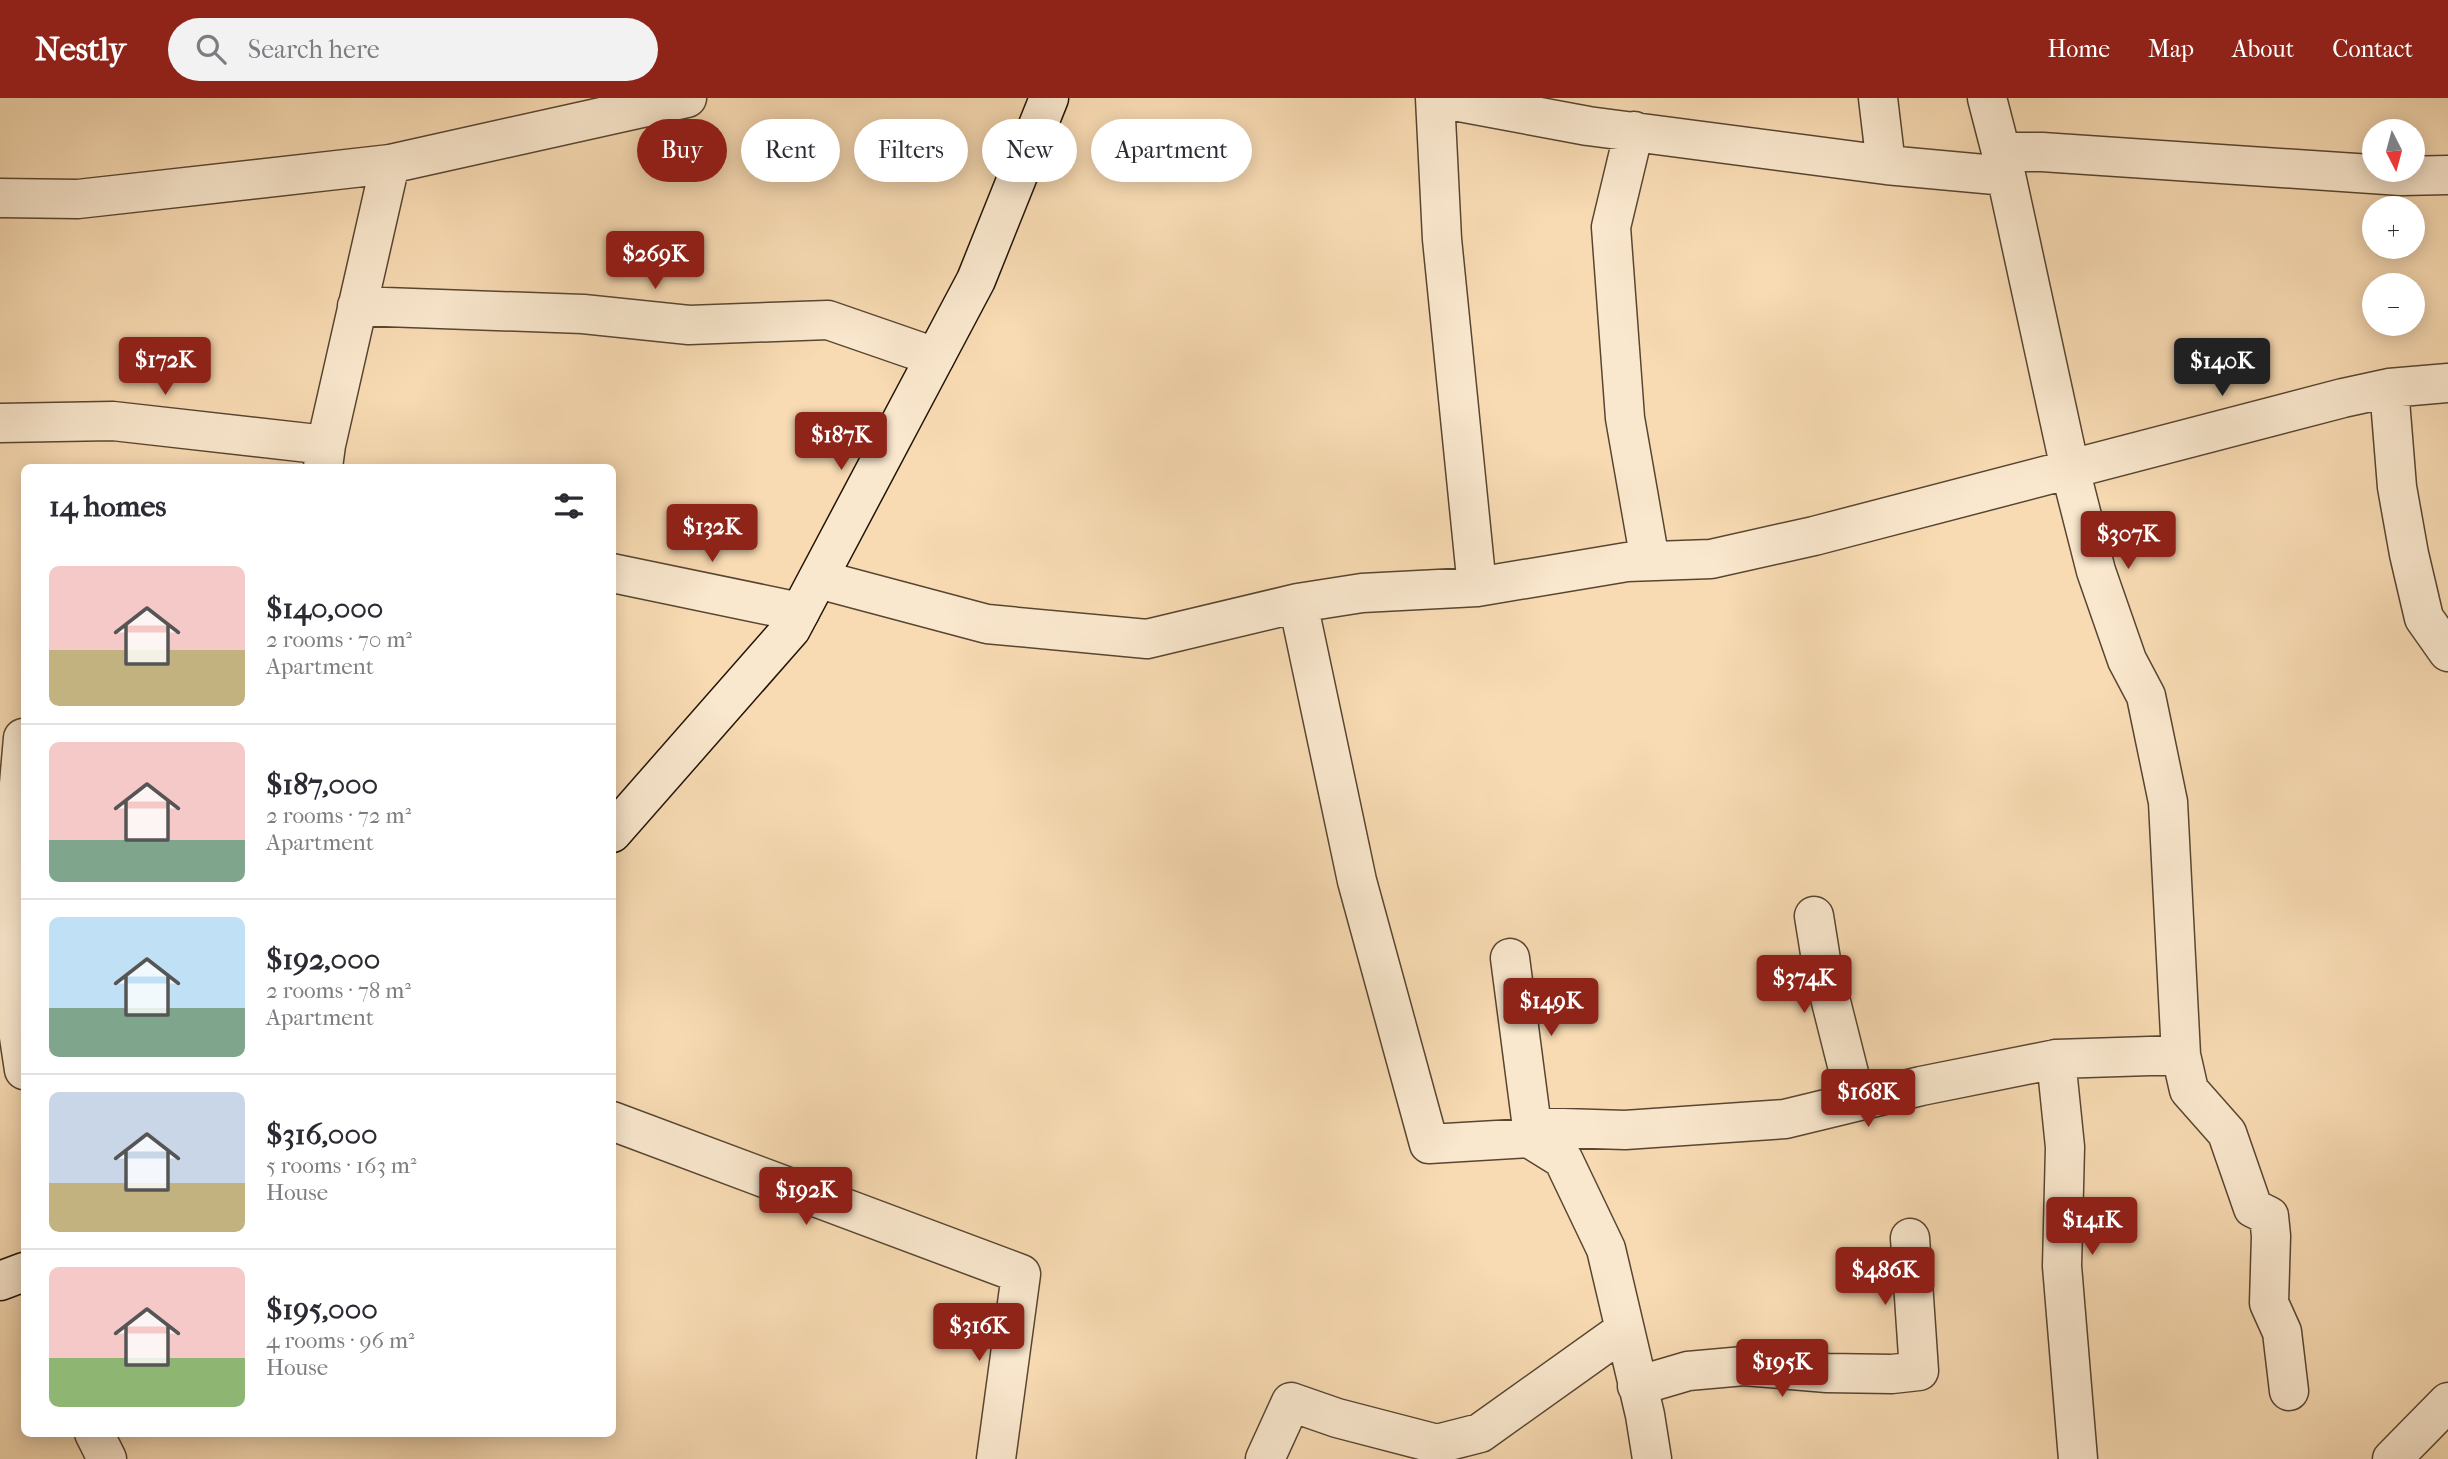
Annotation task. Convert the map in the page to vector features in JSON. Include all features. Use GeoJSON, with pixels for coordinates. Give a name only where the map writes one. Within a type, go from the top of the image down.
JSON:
{"type":"FeatureCollection","features":[{"type":"Feature","properties":{"kind":"street"},"geometry":{"type":"LineString","coordinates":[[0,198],[78,199],[390,164],[604,107],[687,98]]}},
{"type":"Feature","properties":{"kind":"street"},"geometry":{"type":"LineString","coordinates":[[616,828],[791,629],[976,280],[1049,98]]}},
{"type":"Feature","properties":{"kind":"street"},"geometry":{"type":"LineString","coordinates":[[1477,587],[1442,239],[1436,98],[1616,119],[1886,164],[2042,152],[2401,176],[2448,175]]}},
{"type":"Feature","properties":{"kind":"street"},"geometry":{"type":"LineString","coordinates":[[1878,98],[1886,164]]}},
{"type":"Feature","properties":{"kind":"street"},"geometry":{"type":"LineString","coordinates":[[1987,98],[2070,470],[2096,570],[2127,660],[2146,696],[2168,803],[2181,1055],[2189,1090],[2227,1133],[2253,1208],[2269,1216],[2269,1303],[2281,1332],[2289,1391]]}},
{"type":"Feature","properties":{"kind":"street"},"geometry":{"type":"LineString","coordinates":[[2002,157],[2006,98]]}},
{"type":"Feature","properties":{"kind":"street"},"geometry":{"type":"LineString","coordinates":[[1616,119],[1611,227],[1625,418],[1650,561]]}},
{"type":"Feature","properties":{"kind":"street"},"geometry":{"type":"LineString","coordinates":[[0,423],[113,421],[324,456],[390,164]]}},
{"type":"Feature","properties":{"kind":"street"},"geometry":{"type":"LineString","coordinates":[[357,306],[583,314],[689,325],[828,320],[935,357]]}},
{"type":"Feature","properties":{"kind":"street"},"geometry":{"type":"LineString","coordinates":[[818,579],[987,624],[1147,639],[1298,603],[1362,593],[1477,587],[1628,562],[1711,559],[1814,536],[2389,387],[2448,383]]}},
{"type":"Feature","properties":{"kind":"street"},"geometry":{"type":"LineString","coordinates":[[2389,387],[2397,487],[2409,554],[2424,618],[2448,652]]}},
{"type":"Feature","properties":{"kind":"street"},"geometry":{"type":"LineString","coordinates":[[616,574],[800,612]]}},
{"type":"Feature","properties":{"kind":"street"},"geometry":{"type":"LineString","coordinates":[[1298,603],[1357,881],[1429,1144],[1531,1132],[1625,1130],[1785,1119],[1856,1101],[2056,1059],[2181,1055]]}},
{"type":"Feature","properties":{"kind":"street"},"geometry":{"type":"LineString","coordinates":[[16,737],[5,944],[21,1050]]}},
{"type":"Feature","properties":{"kind":"street"},"geometry":{"type":"LineString","coordinates":[[1814,916],[1822,966],[1856,1101]]}},
{"type":"Feature","properties":{"kind":"street"},"geometry":{"type":"LineString","coordinates":[[1510,958],[1531,1132],[1563,1159],[1606,1249],[1652,1459]]}},
{"type":"Feature","properties":{"kind":"street"},"geometry":{"type":"LineString","coordinates":[[2056,1059],[2065,1147],[2062,1266],[2078,1459]]}},
{"type":"Feature","properties":{"kind":"street"},"geometry":{"type":"LineString","coordinates":[[616,1122],[1021,1274],[996,1459]]}},
{"type":"Feature","properties":{"kind":"street"},"geometry":{"type":"LineString","coordinates":[[1637,1386],[1688,1371],[1744,1366],[1826,1373],[1892,1374],[1919,1371],[1910,1238]]}},
{"type":"Feature","properties":{"kind":"street"},"geometry":{"type":"LineString","coordinates":[[0,1281],[21,1273]]}},
{"type":"Feature","properties":{"kind":"street"},"geometry":{"type":"LineString","coordinates":[[1265,1459],[1291,1402],[1425,1451],[1437,1444],[1480,1433],[1623,1331]]}},
{"type":"Feature","properties":{"kind":"street"},"geometry":{"type":"LineString","coordinates":[[2392,1459],[2448,1402]]}},
{"type":"Feature","properties":{"kind":"street"},"geometry":{"type":"LineString","coordinates":[[96,1437],[107,1459]]}}]}
